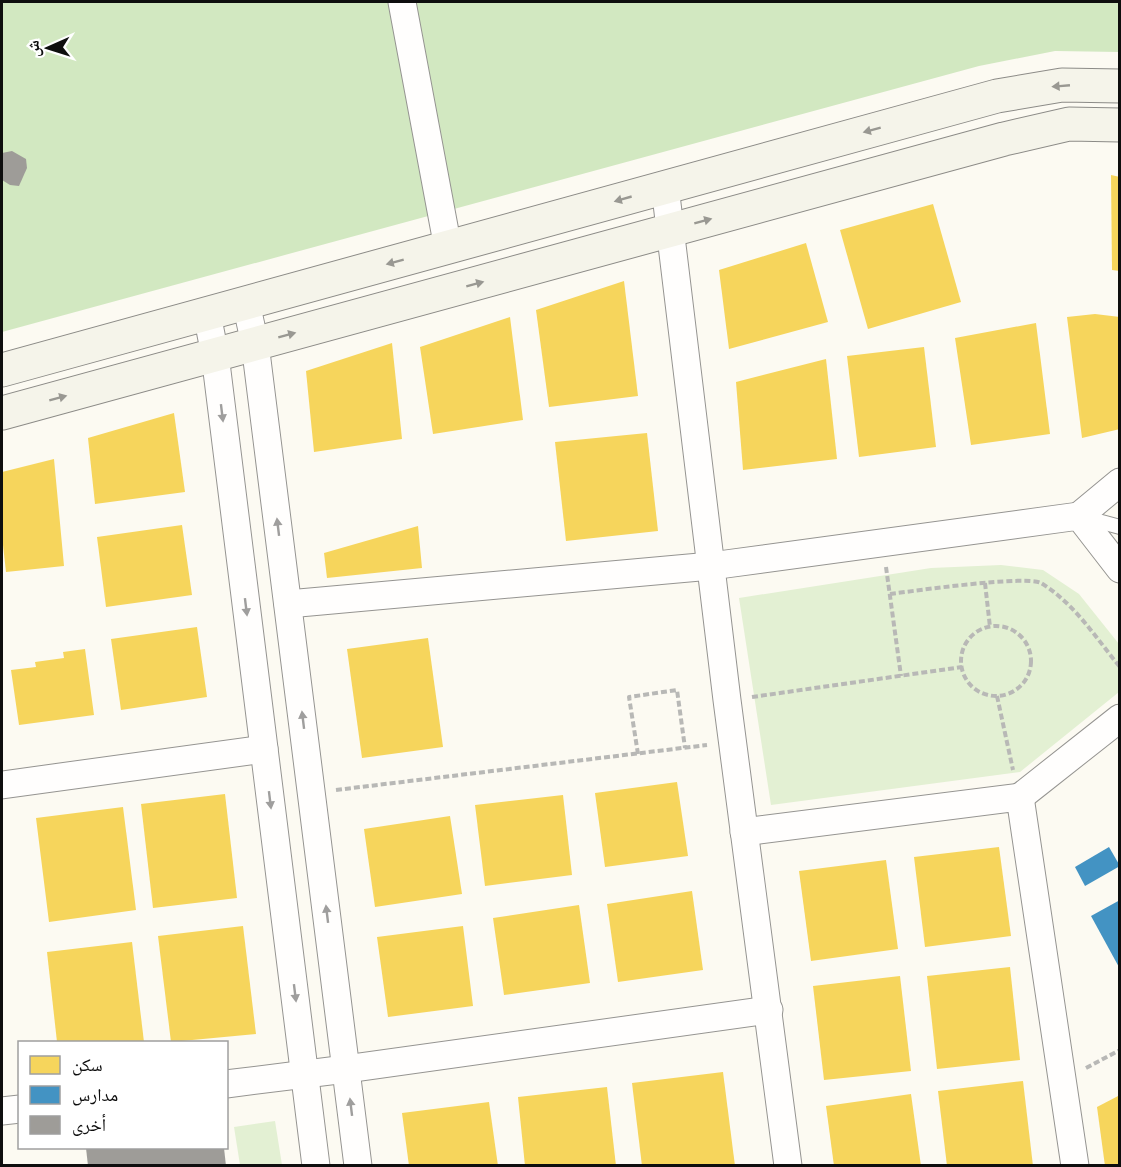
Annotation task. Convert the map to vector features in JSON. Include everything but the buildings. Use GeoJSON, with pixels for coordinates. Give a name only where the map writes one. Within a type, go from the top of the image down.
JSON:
{"type":"FeatureCollection","features":[{"type":"Feature","properties":{"kind":"street"},"geometry":{"type":"LineString","coordinates":[[402,2],[448,248]]}},
{"type":"Feature","properties":{"kind":"street"},"geometry":{"type":"LineString","coordinates":[[2,370],[997,96],[1062,85],[1119,86]]}},
{"type":"Feature","properties":{"kind":"street"},"geometry":{"type":"LineString","coordinates":[[2,413],[1004,140],[1069,124],[1119,125]]}},
{"type":"Feature","properties":{"kind":"street"},"geometry":{"type":"LineString","coordinates":[[665,188],[744,832],[788,1166]]}},
{"type":"Feature","properties":{"kind":"street"},"geometry":{"type":"LineString","coordinates":[[246,303],[255,344],[358,1166]]}},
{"type":"Feature","properties":{"kind":"street"},"geometry":{"type":"LineString","coordinates":[[207,314],[215,355],[316,1166]]}},
{"type":"Feature","properties":{"kind":"street"},"geometry":{"type":"LineString","coordinates":[[288,604],[711,566],[1079,516],[1119,482]]}},
{"type":"Feature","properties":{"kind":"street"},"geometry":{"type":"LineString","coordinates":[[1079,516],[1119,569]]}},
{"type":"Feature","properties":{"kind":"street"},"geometry":{"type":"LineString","coordinates":[[744,832],[1020,797],[1119,718]]}},
{"type":"Feature","properties":{"kind":"street"},"geometry":{"type":"LineString","coordinates":[[2,785],[264,749]]}},
{"type":"Feature","properties":{"kind":"street"},"geometry":{"type":"LineString","coordinates":[[1020,797],[1075,1166]]}},
{"type":"Feature","properties":{"kind":"street"},"geometry":{"type":"LineString","coordinates":[[228,1084],[769,1010]]}},
{"type":"Feature","properties":{"kind":"street"},"geometry":{"type":"LineString","coordinates":[[2,1111],[18,1109]]}},
{"type":"Feature","properties":{"kind":"lane"},"geometry":{"type":"LineString","coordinates":[[1079,516],[1119,527]]}},
{"type":"Feature","properties":{"kind":"path"},"geometry":{"type":"LineString","coordinates":[[882,543],[901,676]]}},
{"type":"Feature","properties":{"kind":"path"},"geometry":{"type":"LineString","coordinates":[[890,594],[1006,581],[1039,582],[1070,606],[1119,667]]}},
{"type":"Feature","properties":{"kind":"path"},"geometry":{"type":"LineString","coordinates":[[985,583],[990,627]]}},
{"type":"Feature","properties":{"kind":"path"},"geometry":{"type":"LineString","coordinates":[[1001,626],[1020,635],[1031,655],[1031,666],[1027,678],[1009,694],[997,696],[985,694],[967,679],[962,667],[965,646],[971,637],[980,630],[990,627],[1001,626]]}},
{"type":"Feature","properties":{"kind":"path"},"geometry":{"type":"LineString","coordinates":[[728,700],[962,667]]}},
{"type":"Feature","properties":{"kind":"path"},"geometry":{"type":"LineString","coordinates":[[638,754],[629,697],[677,690],[685,748]]}},
{"type":"Feature","properties":{"kind":"path"},"geometry":{"type":"LineString","coordinates":[[997,696],[1020,797]]}},
{"type":"Feature","properties":{"kind":"path"},"geometry":{"type":"LineString","coordinates":[[312,793],[733,742]]}},
{"type":"Feature","properties":{"kind":"path"},"geometry":{"type":"LineString","coordinates":[[1062,1081],[1119,1050]]}},
{"type":"Feature","properties":{"kind":"green space"},"geometry":{"type":"Polygon","coordinates":[[[2,2],[1119,2],[1119,52],[1055,51],[979,66],[2,332],[2,2]]]}},
{"type":"Feature","properties":{"kind":"green space"},"geometry":{"type":"Polygon","coordinates":[[[1001,565],[1043,570],[1079,594],[1119,644],[1119,692],[1020,772],[771,805],[739,598],[931,568],[1001,565]]]}},
{"type":"Feature","properties":{"kind":"green space"},"geometry":{"type":"Polygon","coordinates":[[[275,1121],[282,1165],[240,1165],[234,1127],[275,1121]]]}}]}
